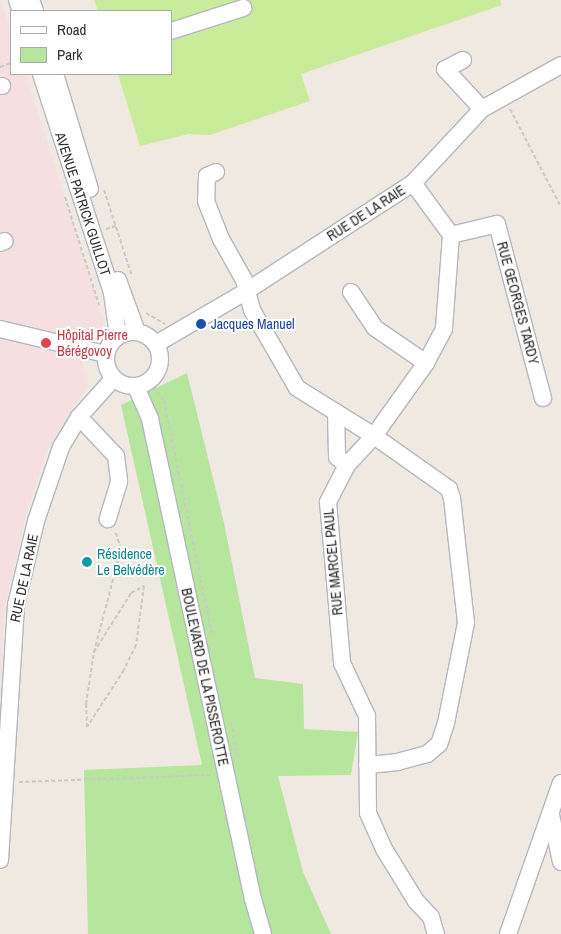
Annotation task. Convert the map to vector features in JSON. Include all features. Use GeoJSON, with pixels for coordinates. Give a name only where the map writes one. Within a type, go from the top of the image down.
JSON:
{"type":"FeatureCollection","features":[{"type":"Feature","properties":{"kind":"street"},"geometry":{"type":"LineString","coordinates":[[172,31],[243,8]]}},
{"type":"Feature","properties":{"kind":"street"},"geometry":{"type":"LineString","coordinates":[[463,60],[445,69],[482,109]]}},
{"type":"Feature","properties":{"kind":"street","name":"RUE DE LA RAIE"},"geometry":{"type":"LineString","coordinates":[[156,344],[172,332],[246,292],[413,183],[482,109],[561,65]]}},
{"type":"Feature","properties":{"kind":"street","name":"AVENUE PATRICK GUILLOT"},"geometry":{"type":"LineString","coordinates":[[41,75],[112,293],[118,336]]}},
{"type":"Feature","properties":{"kind":"street","name":"AVENUE PATRICK GUILLOT"},"geometry":{"type":"LineString","coordinates":[[55,75],[114,270],[137,332]]}},
{"type":"Feature","properties":{"kind":"street"},"geometry":{"type":"LineString","coordinates":[[216,172],[208,176],[206,201],[221,239],[244,280],[252,310],[297,388],[374,436],[449,489],[452,498],[466,623],[453,694],[439,744],[417,757],[367,765]]}},
{"type":"Feature","properties":{"kind":"street"},"geometry":{"type":"LineString","coordinates":[[413,183],[451,235]]}},
{"type":"Feature","properties":{"kind":"street","name":"RUE GEORGES TARDY"},"geometry":{"type":"LineString","coordinates":[[451,235],[497,224],[543,398]]}},
{"type":"Feature","properties":{"kind":"street","name":"RUE MARCEL PAUL"},"geometry":{"type":"LineString","coordinates":[[436,934],[431,917],[416,902],[384,849],[368,813],[368,716],[342,663],[328,502],[347,465],[374,436],[426,363],[444,330],[451,235]]}},
{"type":"Feature","properties":{"kind":"street"},"geometry":{"type":"LineString","coordinates":[[351,292],[375,328],[426,363]]}},
{"type":"Feature","properties":{"kind":"street"},"geometry":{"type":"LineString","coordinates":[[0,329],[105,354]]}},
{"type":"Feature","properties":{"kind":"street"},"geometry":{"type":"LineString","coordinates":[[137,332],[156,344],[160,364],[143,384],[124,385],[113,379],[106,367],[105,354],[118,336],[137,332]]}},
{"type":"Feature","properties":{"kind":"street","name":"RUE DE LA RAIE"},"geometry":{"type":"LineString","coordinates":[[0,860],[16,605],[36,521],[61,447],[79,417],[113,379]]}},
{"type":"Feature","properties":{"kind":"street","name":"BOULEVARD DE LA PISSEROTTE"},"geometry":{"type":"LineString","coordinates":[[143,384],[226,774],[263,934]]}},
{"type":"Feature","properties":{"kind":"street"},"geometry":{"type":"LineString","coordinates":[[336,412],[337,457],[347,465]]}},
{"type":"Feature","properties":{"kind":"street"},"geometry":{"type":"LineString","coordinates":[[79,417],[116,456],[119,482],[108,520]]}},
{"type":"Feature","properties":{"kind":"street"},"geometry":{"type":"LineString","coordinates":[[508,934],[561,783]]}},
{"type":"Feature","properties":{"kind":"street"},"geometry":{"type":"LineString","coordinates":[[551,814],[561,862]]}},
{"type":"Feature","properties":{"kind":"path"},"geometry":{"type":"LineString","coordinates":[[503,97],[561,207]]}},
{"type":"Feature","properties":{"kind":"path"},"geometry":{"type":"LineString","coordinates":[[101,182],[134,279]]}},
{"type":"Feature","properties":{"kind":"path"},"geometry":{"type":"LineString","coordinates":[[144,310],[164,322],[172,332]]}},
{"type":"Feature","properties":{"kind":"path"},"geometry":{"type":"LineString","coordinates":[[143,384],[164,401],[212,638]]}},
{"type":"Feature","properties":{"kind":"path"},"geometry":{"type":"LineString","coordinates":[[94,652],[131,594],[144,586],[136,645],[88,727],[86,704],[94,652],[121,549],[108,520]]}},
{"type":"Feature","properties":{"kind":"path"},"geometry":{"type":"LineString","coordinates":[[230,722],[238,759]]}},
{"type":"Feature","properties":{"kind":"path"},"geometry":{"type":"LineString","coordinates":[[4,783],[226,774]]}},
{"type":"Feature","properties":{"kind":"shaded area","name":"Hôpital Pierre Bérégovoy"},"geometry":{"type":"Polygon","coordinates":[[[0,0],[10,25],[10,75],[26,75],[106,329],[80,356],[89,383],[47,451],[27,511],[4,609],[0,687],[0,0]]]}},
{"type":"Feature","properties":{"kind":"green space"},"geometry":{"type":"Polygon","coordinates":[[[94,0],[500,0],[502,5],[301,74],[310,101],[210,135],[189,134],[140,146],[118,75],[172,75],[172,10],[98,10],[94,0]]]}},
{"type":"Feature","properties":{"kind":"green space"},"geometry":{"type":"Polygon","coordinates":[[[187,373],[224,523],[255,678],[303,684],[304,729],[358,732],[351,775],[278,776],[303,872],[331,934],[88,934],[84,770],[202,765],[121,405],[187,373]]]}},
{"type":"Feature","properties":{"kind":"place","name":"Jacques Manuel"},"geometry":{"type":"Point","coordinates":[201,324]}},
{"type":"Feature","properties":{"kind":"place","name":"Hôpital Pierre Bérégovoy"},"geometry":{"type":"Point","coordinates":[46,343]}},
{"type":"Feature","properties":{"kind":"place","name":"Résidence Le Belvédère"},"geometry":{"type":"Point","coordinates":[87,562]}}]}
